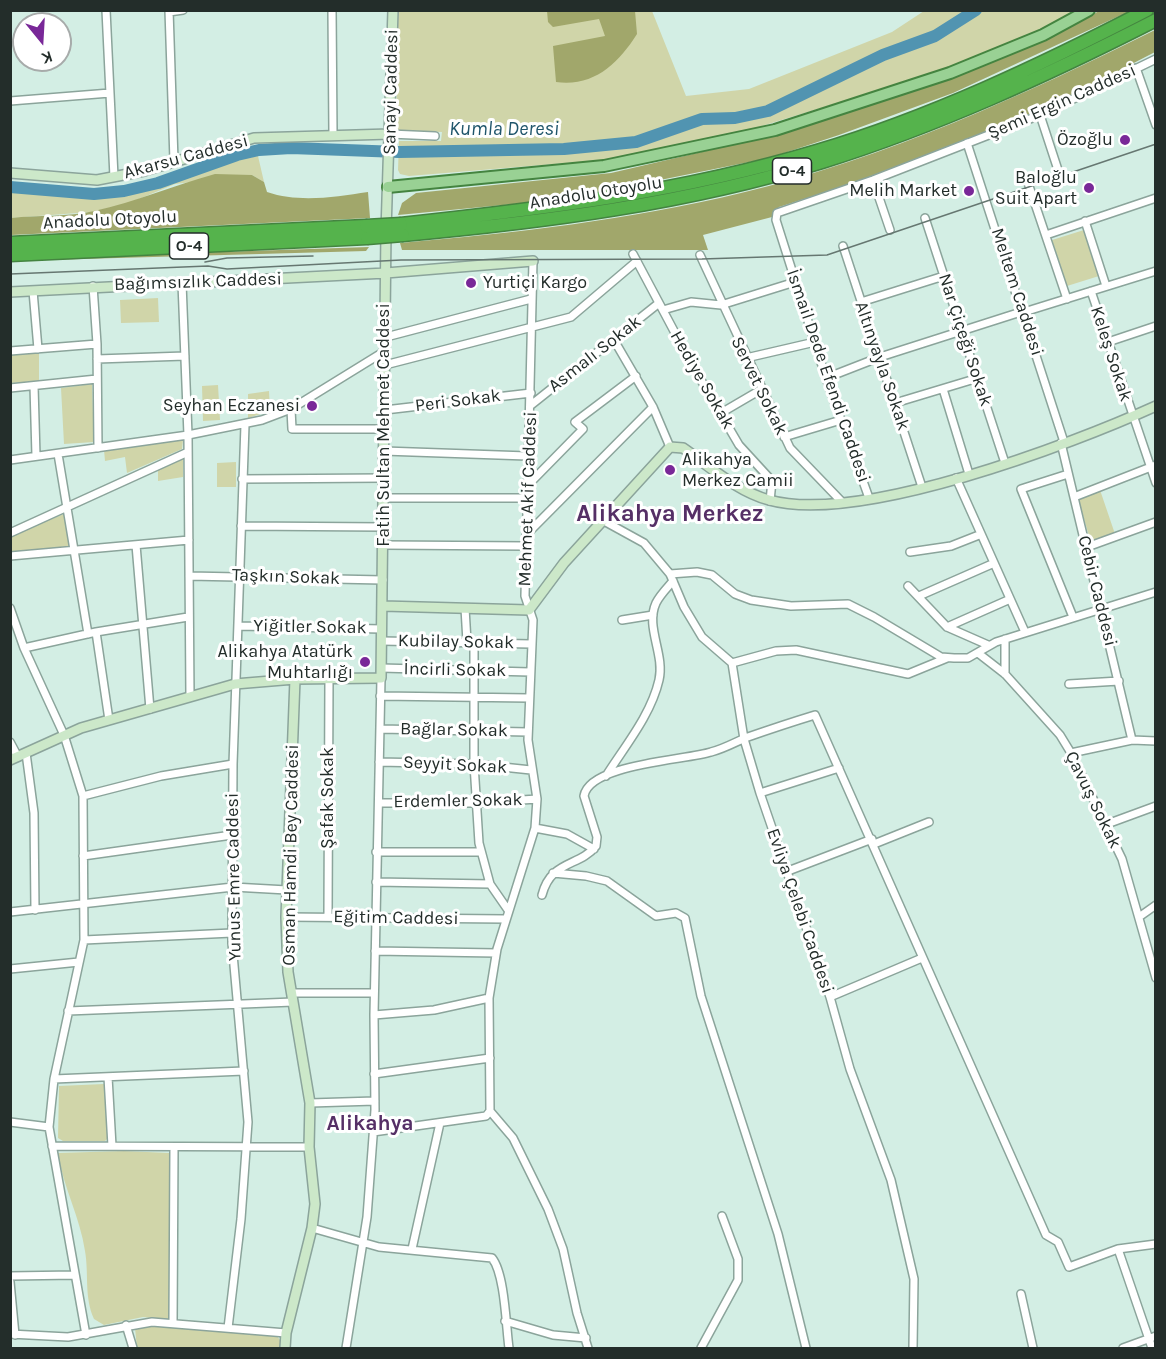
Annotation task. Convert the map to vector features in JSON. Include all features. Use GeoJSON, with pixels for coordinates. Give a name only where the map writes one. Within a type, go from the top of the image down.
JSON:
{"type":"FeatureCollection","features":[{"type":"Feature","properties":{"kind":"highway","name":"Anadolu Otoyolu"},"geometry":{"type":"LineString","coordinates":[[402,230],[627,196],[711,179],[799,156],[882,129],[957,99],[1147,10]]}},
{"type":"Feature","properties":{"kind":"highway","name":"Anadolu Otoyolu"},"geometry":{"type":"LineString","coordinates":[[10,255],[538,222],[619,210],[731,186],[811,165],[961,111],[1068,64],[1155,20]]}},
{"type":"Feature","properties":{"kind":"highway","name":"Anadolu Otoyolu"},"geometry":{"type":"LineString","coordinates":[[10,243],[366,232]]}},
{"type":"Feature","properties":{"kind":"main road"},"geometry":{"type":"LineString","coordinates":[[388,187],[604,166],[764,133],[950,74],[1043,35],[1089,10]]}},
{"type":"Feature","properties":{"kind":"street"},"geometry":{"type":"LineString","coordinates":[[106,10],[114,177]]}},
{"type":"Feature","properties":{"kind":"street"},"geometry":{"type":"LineString","coordinates":[[174,161],[169,11],[183,10]]}},
{"type":"Feature","properties":{"kind":"street"},"geometry":{"type":"LineString","coordinates":[[332,10],[333,134]]}},
{"type":"Feature","properties":{"kind":"street","name":"Sanayi Caddesi"},"geometry":{"type":"LineString","coordinates":[[389,173],[393,10]]}},
{"type":"Feature","properties":{"kind":"street","name":"Şemi Ergin Caddesi"},"geometry":{"type":"LineString","coordinates":[[873,180],[1040,115],[1155,59]]}},
{"type":"Feature","properties":{"kind":"street"},"geometry":{"type":"LineString","coordinates":[[1136,68],[1155,125]]}},
{"type":"Feature","properties":{"kind":"street"},"geometry":{"type":"LineString","coordinates":[[10,100],[110,93]]}},
{"type":"Feature","properties":{"kind":"street"},"geometry":{"type":"LineString","coordinates":[[1040,115],[1059,172]]}},
{"type":"Feature","properties":{"kind":"street","name":"Akarsu Caddesi"},"geometry":{"type":"LineString","coordinates":[[10,173],[80,181],[114,177],[254,138],[333,134],[390,138],[435,136]]}},
{"type":"Feature","properties":{"kind":"street","name":"Meltem Caddesi"},"geometry":{"type":"LineString","coordinates":[[967,143],[1024,311],[1063,443]]}},
{"type":"Feature","properties":{"kind":"street","name":"Fatih Sultan Mehmet Caddesi"},"geometry":{"type":"LineString","coordinates":[[381,673],[389,173]]}},
{"type":"Feature","properties":{"kind":"street"},"geometry":{"type":"LineString","coordinates":[[873,180],[890,230]]}},
{"type":"Feature","properties":{"kind":"street","name":"İsmail Dede Efendi Caddesi"},"geometry":{"type":"LineString","coordinates":[[869,498],[826,378],[776,220],[777,213],[873,180]]}},
{"type":"Feature","properties":{"kind":"street"},"geometry":{"type":"LineString","coordinates":[[1028,183],[1067,299]]}},
{"type":"Feature","properties":{"kind":"street"},"geometry":{"type":"LineString","coordinates":[[1046,235],[1155,198]]}},
{"type":"Feature","properties":{"kind":"street","name":"Nar Çiçeği Sokak"},"geometry":{"type":"LineString","coordinates":[[925,218],[1005,463]]}},
{"type":"Feature","properties":{"kind":"street"},"geometry":{"type":"LineString","coordinates":[[1085,221],[1106,286]]}},
{"type":"Feature","properties":{"kind":"street","name":"Altınyayla Sokak"},"geometry":{"type":"LineString","coordinates":[[843,246],[922,487]]}},
{"type":"Feature","properties":{"kind":"street","name":"Servet Sokak"},"geometry":{"type":"LineString","coordinates":[[700,255],[721,305],[784,437],[794,453],[842,502]]}},
{"type":"Feature","properties":{"kind":"street","name":"Hediye Sokak"},"geometry":{"type":"LineString","coordinates":[[531,328],[571,316],[635,257],[744,453],[772,481],[770,501]]}},
{"type":"Feature","properties":{"kind":"street","name":"Bağımsızlık Caddesi"},"geometry":{"type":"LineString","coordinates":[[10,292],[93,286],[386,273],[533,261]]}},
{"type":"Feature","properties":{"kind":"street","name":"Mehmet Akif Caddesi"},"geometry":{"type":"LineString","coordinates":[[490,1111],[489,998],[496,953],[535,828],[537,799],[531,770],[528,732],[533,620],[525,596],[533,261]]}},
{"type":"Feature","properties":{"kind":"street"},"geometry":{"type":"LineString","coordinates":[[826,378],[880,357],[1155,271]]}},
{"type":"Feature","properties":{"kind":"street"},"geometry":{"type":"LineString","coordinates":[[861,302],[944,276]]}},
{"type":"Feature","properties":{"kind":"street"},"geometry":{"type":"LineString","coordinates":[[661,307],[691,302],[721,305],[795,282]]}},
{"type":"Feature","properties":{"kind":"street"},"geometry":{"type":"LineString","coordinates":[[182,283],[188,435],[190,697]]}},
{"type":"Feature","properties":{"kind":"street"},"geometry":{"type":"LineString","coordinates":[[93,286],[98,359],[98,448]]}},
{"type":"Feature","properties":{"kind":"street"},"geometry":{"type":"LineString","coordinates":[[33,291],[38,349]]}},
{"type":"Feature","properties":{"kind":"street","name":"Keleş Sokak"},"geometry":{"type":"LineString","coordinates":[[1091,291],[1131,416],[1153,466],[1155,483]]}},
{"type":"Feature","properties":{"kind":"street"},"geometry":{"type":"LineString","coordinates":[[386,337],[531,299]]}},
{"type":"Feature","properties":{"kind":"street","name":"Asmalı Sokak"},"geometry":{"type":"LineString","coordinates":[[531,405],[614,340],[661,307]]}},
{"type":"Feature","properties":{"kind":"street"},"geometry":{"type":"LineString","coordinates":[[1108,342],[1155,326]]}},
{"type":"Feature","properties":{"kind":"street"},"geometry":{"type":"LineString","coordinates":[[385,365],[531,328]]}},
{"type":"Feature","properties":{"kind":"street"},"geometry":{"type":"LineString","coordinates":[[614,340],[636,376],[670,447]]}},
{"type":"Feature","properties":{"kind":"street"},"geometry":{"type":"LineString","coordinates":[[746,358],[815,342]]}},
{"type":"Feature","properties":{"kind":"street"},"geometry":{"type":"LineString","coordinates":[[10,351],[97,344]]}},
{"type":"Feature","properties":{"kind":"street"},"geometry":{"type":"LineString","coordinates":[[10,459],[58,454],[245,425],[291,408],[385,351]]}},
{"type":"Feature","properties":{"kind":"street"},"geometry":{"type":"LineString","coordinates":[[98,359],[184,356]]}},
{"type":"Feature","properties":{"kind":"street"},"geometry":{"type":"LineString","coordinates":[[527,486],[583,429],[575,422],[636,376]]}},
{"type":"Feature","properties":{"kind":"street"},"geometry":{"type":"LineString","coordinates":[[895,403],[978,378]]}},
{"type":"Feature","properties":{"kind":"street"},"geometry":{"type":"LineString","coordinates":[[10,388],[97,379]]}},
{"type":"Feature","properties":{"kind":"street"},"geometry":{"type":"LineString","coordinates":[[34,386],[36,456]]}},
{"type":"Feature","properties":{"kind":"street"},"geometry":{"type":"LineString","coordinates":[[721,413],[762,389]]}},
{"type":"Feature","properties":{"kind":"street"},"geometry":{"type":"LineString","coordinates":[[942,389],[969,474]]}},
{"type":"Feature","properties":{"kind":"street","name":"Peri Sokak"},"geometry":{"type":"LineString","coordinates":[[385,410],[531,393]]}},
{"type":"Feature","properties":{"kind":"street"},"geometry":{"type":"LineString","coordinates":[[670,447],[683,448],[741,486],[770,501],[791,504],[842,502],[922,487],[1005,463],[1063,443],[1155,406]]}},
{"type":"Feature","properties":{"kind":"street"},"geometry":{"type":"LineString","coordinates":[[526,535],[652,407]]}},
{"type":"Feature","properties":{"kind":"street"},"geometry":{"type":"LineString","coordinates":[[291,408],[292,429],[385,429]]}},
{"type":"Feature","properties":{"kind":"street"},"geometry":{"type":"LineString","coordinates":[[784,437],[841,420]]}},
{"type":"Feature","properties":{"kind":"street","name":"Yunus Emre Caddesi"},"geometry":{"type":"LineString","coordinates":[[228,1328],[248,1122],[232,933],[235,684],[245,425]]}},
{"type":"Feature","properties":{"kind":"street","name":"Cebir Caddesi"},"geometry":{"type":"LineString","coordinates":[[1063,443],[1068,474],[1132,740]]}},
{"type":"Feature","properties":{"kind":"street"},"geometry":{"type":"LineString","coordinates":[[383,606],[529,610],[564,563],[670,447]]}},
{"type":"Feature","properties":{"kind":"street"},"geometry":{"type":"LineString","coordinates":[[10,533],[67,510],[188,452]]}},
{"type":"Feature","properties":{"kind":"street"},"geometry":{"type":"LineString","coordinates":[[384,452],[527,456]]}},
{"type":"Feature","properties":{"kind":"street"},"geometry":{"type":"LineString","coordinates":[[58,454],[88,634]]}},
{"type":"Feature","properties":{"kind":"street"},"geometry":{"type":"LineString","coordinates":[[1074,497],[1153,466]]}},
{"type":"Feature","properties":{"kind":"street"},"geometry":{"type":"LineString","coordinates":[[1068,474],[1021,489],[1073,618]]}},
{"type":"Feature","properties":{"kind":"street"},"geometry":{"type":"LineString","coordinates":[[242,478],[384,478]]}},
{"type":"Feature","properties":{"kind":"street"},"geometry":{"type":"LineString","coordinates":[[956,478],[979,535],[1024,632]]}},
{"type":"Feature","properties":{"kind":"street"},"geometry":{"type":"LineString","coordinates":[[384,498],[526,498]]}},
{"type":"Feature","properties":{"kind":"street"},"geometry":{"type":"LineString","coordinates":[[604,521],[644,543],[672,577],[702,637],[732,663],[776,651],[796,650],[908,674],[947,658],[963,658],[978,653],[988,645],[1024,632],[1155,592]]}},
{"type":"Feature","properties":{"kind":"street"},"geometry":{"type":"LineString","coordinates":[[1087,547],[1155,522]]}},
{"type":"Feature","properties":{"kind":"street"},"geometry":{"type":"LineString","coordinates":[[241,526],[384,527]]}},
{"type":"Feature","properties":{"kind":"street"},"geometry":{"type":"LineString","coordinates":[[910,552],[944,548],[979,535]]}},
{"type":"Feature","properties":{"kind":"street"},"geometry":{"type":"LineString","coordinates":[[10,556],[189,540]]}},
{"type":"Feature","properties":{"kind":"street"},"geometry":{"type":"LineString","coordinates":[[136,545],[150,709]]}},
{"type":"Feature","properties":{"kind":"street"},"geometry":{"type":"LineString","coordinates":[[383,545],[526,546]]}},
{"type":"Feature","properties":{"kind":"street"},"geometry":{"type":"LineString","coordinates":[[919,596],[992,564]]}},
{"type":"Feature","properties":{"kind":"street"},"geometry":{"type":"LineString","coordinates":[[542,895],[553,873],[594,849],[597,837],[585,793],[606,776],[650,706],[660,678],[660,659],[653,615],[657,602],[672,577],[697,572],[712,575],[735,594],[751,600],[791,606],[848,604],[947,658]]}},
{"type":"Feature","properties":{"kind":"street","name":"Taşkın Sokak"},"geometry":{"type":"LineString","coordinates":[[189,576],[239,575],[383,580]]}},
{"type":"Feature","properties":{"kind":"street"},"geometry":{"type":"LineString","coordinates":[[908,586],[947,627],[988,645]]}},
{"type":"Feature","properties":{"kind":"street"},"geometry":{"type":"LineString","coordinates":[[947,627],[1008,600]]}},
{"type":"Feature","properties":{"kind":"street"},"geometry":{"type":"LineString","coordinates":[[10,608],[24,648],[64,735],[83,796],[84,940],[54,1079],[49,1127],[86,1335]]}},
{"type":"Feature","properties":{"kind":"street"},"geometry":{"type":"LineString","coordinates":[[465,608],[474,670],[474,764],[481,852],[490,884],[508,910]]}},
{"type":"Feature","properties":{"kind":"street"},"geometry":{"type":"LineString","coordinates":[[622,620],[653,615]]}},
{"type":"Feature","properties":{"kind":"street"},"geometry":{"type":"LineString","coordinates":[[24,648],[96,632],[188,617]]}},
{"type":"Feature","properties":{"kind":"street","name":"Yiğitler Sokak"},"geometry":{"type":"LineString","coordinates":[[238,626],[382,629]]}},
{"type":"Feature","properties":{"kind":"street"},"geometry":{"type":"LineString","coordinates":[[96,632],[109,720]]}},
{"type":"Feature","properties":{"kind":"street"},"geometry":{"type":"LineString","coordinates":[[1005,639],[1005,674]]}},
{"type":"Feature","properties":{"kind":"street","name":"Kubilay Sokak"},"geometry":{"type":"LineString","coordinates":[[382,640],[531,644]]}},
{"type":"Feature","properties":{"kind":"street","name":"Çavuş Sokak"},"geometry":{"type":"LineString","coordinates":[[978,653],[1005,674],[1060,735],[1071,753],[1122,859],[1155,978]]}},
{"type":"Feature","properties":{"kind":"street","name":"Evliya Çelebi Caddesi"},"geometry":{"type":"LineString","coordinates":[[732,663],[744,739],[760,793],[830,997],[847,1060],[891,1180],[911,1260],[914,1287],[913,1348]]}},
{"type":"Feature","properties":{"kind":"street","name":"İncirli Sokak"},"geometry":{"type":"LineString","coordinates":[[381,673],[474,670],[530,672]]}},
{"type":"Feature","properties":{"kind":"street"},"geometry":{"type":"LineString","coordinates":[[18,756],[64,735],[109,720],[235,684],[381,673],[375,918],[375,1101],[363,1244],[346,1348]]}},
{"type":"Feature","properties":{"kind":"street","name":"Şafak Sokak"},"geometry":{"type":"LineString","coordinates":[[328,917],[329,678]]}},
{"type":"Feature","properties":{"kind":"street","name":"Osman Hamdi Bey Caddesi"},"geometry":{"type":"LineString","coordinates":[[285,1348],[286,1333],[312,1228],[315,1204],[309,1147],[310,1103],[288,972],[286,916],[295,679]]}},
{"type":"Feature","properties":{"kind":"street"},"geometry":{"type":"LineString","coordinates":[[1070,684],[1119,681]]}},
{"type":"Feature","properties":{"kind":"street"},"geometry":{"type":"LineString","coordinates":[[380,696],[529,698]]}},
{"type":"Feature","properties":{"kind":"street"},"geometry":{"type":"LineString","coordinates":[[606,776],[664,759],[705,754],[815,715],[1046,1235],[1058,1242],[1069,1267],[1118,1249],[1155,1244]]}},
{"type":"Feature","properties":{"kind":"street","name":"Bağlar Sokak"},"geometry":{"type":"LineString","coordinates":[[380,729],[528,732]]}},
{"type":"Feature","properties":{"kind":"street"},"geometry":{"type":"LineString","coordinates":[[1071,753],[1132,740],[1155,741]]}},
{"type":"Feature","properties":{"kind":"street"},"geometry":{"type":"LineString","coordinates":[[10,742],[18,756],[34,804],[35,910]]}},
{"type":"Feature","properties":{"kind":"street","name":"Seyyit Sokak"},"geometry":{"type":"LineString","coordinates":[[380,762],[474,764],[531,770]]}},
{"type":"Feature","properties":{"kind":"street"},"geometry":{"type":"LineString","coordinates":[[83,796],[161,776],[233,764]]}},
{"type":"Feature","properties":{"kind":"street"},"geometry":{"type":"LineString","coordinates":[[760,793],[839,768]]}},
{"type":"Feature","properties":{"kind":"street","name":"Erdemler Sokak"},"geometry":{"type":"LineString","coordinates":[[379,803],[476,803],[537,799]]}},
{"type":"Feature","properties":{"kind":"street"},"geometry":{"type":"LineString","coordinates":[[1107,824],[1155,806]]}},
{"type":"Feature","properties":{"kind":"street"},"geometry":{"type":"LineString","coordinates":[[788,871],[929,822]]}},
{"type":"Feature","properties":{"kind":"street"},"geometry":{"type":"LineString","coordinates":[[535,828],[567,834],[594,849]]}},
{"type":"Feature","properties":{"kind":"street"},"geometry":{"type":"LineString","coordinates":[[83,856],[232,835]]}},
{"type":"Feature","properties":{"kind":"street"},"geometry":{"type":"LineString","coordinates":[[376,852],[481,852]]}},
{"type":"Feature","properties":{"kind":"street"},"geometry":{"type":"LineString","coordinates":[[553,873],[600,878],[619,888],[657,916],[676,913],[685,918],[701,996],[778,1233],[806,1348]]}},
{"type":"Feature","properties":{"kind":"street"},"geometry":{"type":"LineString","coordinates":[[376,882],[490,884]]}},
{"type":"Feature","properties":{"kind":"street"},"geometry":{"type":"LineString","coordinates":[[10,912],[233,887],[287,890]]}},
{"type":"Feature","properties":{"kind":"street"},"geometry":{"type":"LineString","coordinates":[[1139,917],[1155,905]]}},
{"type":"Feature","properties":{"kind":"street","name":"Eğitim Caddesi"},"geometry":{"type":"LineString","coordinates":[[286,916],[506,919]]}},
{"type":"Feature","properties":{"kind":"street"},"geometry":{"type":"LineString","coordinates":[[84,940],[232,933]]}},
{"type":"Feature","properties":{"kind":"street"},"geometry":{"type":"LineString","coordinates":[[375,951],[496,953]]}},
{"type":"Feature","properties":{"kind":"street"},"geometry":{"type":"LineString","coordinates":[[830,997],[922,958]]}},
{"type":"Feature","properties":{"kind":"street"},"geometry":{"type":"LineString","coordinates":[[10,969],[79,962]]}},
{"type":"Feature","properties":{"kind":"street"},"geometry":{"type":"LineString","coordinates":[[68,1011],[239,1004],[374,993]]}},
{"type":"Feature","properties":{"kind":"street"},"geometry":{"type":"LineString","coordinates":[[374,1015],[434,1010],[489,998]]}},
{"type":"Feature","properties":{"kind":"street"},"geometry":{"type":"LineString","coordinates":[[374,1074],[490,1058]]}},
{"type":"Feature","properties":{"kind":"street"},"geometry":{"type":"LineString","coordinates":[[54,1079],[244,1071]]}},
{"type":"Feature","properties":{"kind":"street"},"geometry":{"type":"LineString","coordinates":[[108,1077],[112,1146]]}},
{"type":"Feature","properties":{"kind":"street"},"geometry":{"type":"LineString","coordinates":[[310,1103],[375,1101]]}},
{"type":"Feature","properties":{"kind":"street"},"geometry":{"type":"LineString","coordinates":[[373,1132],[486,1116],[490,1111],[513,1138],[548,1209],[563,1249],[577,1313],[588,1348]]}},
{"type":"Feature","properties":{"kind":"street"},"geometry":{"type":"LineString","coordinates":[[10,1122],[49,1127]]}},
{"type":"Feature","properties":{"kind":"street"},"geometry":{"type":"LineString","coordinates":[[412,1249],[440,1123]]}},
{"type":"Feature","properties":{"kind":"street"},"geometry":{"type":"LineString","coordinates":[[52,1146],[309,1147]]}},
{"type":"Feature","properties":{"kind":"street"},"geometry":{"type":"LineString","coordinates":[[173,1323],[174,1148]]}},
{"type":"Feature","properties":{"kind":"street"},"geometry":{"type":"LineString","coordinates":[[701,1348],[738,1280],[738,1259],[722,1216]]}},
{"type":"Feature","properties":{"kind":"street"},"geometry":{"type":"LineString","coordinates":[[312,1228],[363,1244],[492,1258],[498,1269],[509,1348]]}},
{"type":"Feature","properties":{"kind":"street"},"geometry":{"type":"LineString","coordinates":[[1118,1249],[1152,1337],[1152,1348]]}},
{"type":"Feature","properties":{"kind":"street"},"geometry":{"type":"LineString","coordinates":[[10,1276],[75,1275]]}},
{"type":"Feature","properties":{"kind":"street"},"geometry":{"type":"LineString","coordinates":[[10,1282],[13,1334],[68,1337],[142,1322],[286,1333]]}},
{"type":"Feature","properties":{"kind":"street"},"geometry":{"type":"LineString","coordinates":[[1021,1294],[1033,1348]]}},
{"type":"Feature","properties":{"kind":"street"},"geometry":{"type":"LineString","coordinates":[[505,1322],[567,1338],[586,1338]]}},
{"type":"Feature","properties":{"kind":"street"},"geometry":{"type":"LineString","coordinates":[[126,1325],[133,1348]]}},
{"type":"Feature","properties":{"kind":"street"},"geometry":{"type":"LineString","coordinates":[[1122,1348],[1152,1337]]}},
{"type":"Feature","properties":{"kind":"green space"},"geometry":{"type":"Polygon","coordinates":[[[398,11],[652,11],[686,96],[749,89],[892,32],[924,11],[1079,11],[1010,44],[933,74],[729,136],[603,160],[409,176],[400,174],[398,170],[399,141],[441,141],[442,132],[396,130],[398,11]]]}},
{"type":"Feature","properties":{"kind":"green space"},"geometry":{"type":"Polygon","coordinates":[[[547,11],[635,11],[637,34],[622,55],[604,71],[582,81],[556,82],[553,46],[605,36],[599,19],[553,27],[548,22],[547,11]]]}},
{"type":"Feature","properties":{"kind":"green space"},"geometry":{"type":"Polygon","coordinates":[[[1099,11],[1130,11],[953,93],[769,158],[566,199],[398,215],[402,203],[416,193],[611,173],[779,134],[944,81],[1050,38],[1099,11]]]}},
{"type":"Feature","properties":{"kind":"green space"},"geometry":{"type":"Polygon","coordinates":[[[1155,30],[1155,52],[1039,112],[873,177],[779,207],[772,217],[703,235],[708,250],[402,250],[400,243],[529,230],[614,218],[741,193],[795,179],[952,123],[1055,78],[1155,30]]]}},
{"type":"Feature","properties":{"kind":"green space"},"geometry":{"type":"Polygon","coordinates":[[[258,156],[264,182],[252,175],[175,184],[127,204],[91,212],[11,218],[10,191],[82,197],[135,194],[231,162],[258,156]]]}},
{"type":"Feature","properties":{"kind":"green space"},"geometry":{"type":"Polygon","coordinates":[[[215,174],[252,175],[264,182],[267,192],[292,197],[317,198],[368,192],[370,218],[11,235],[11,218],[94,211],[215,174]]]}},
{"type":"Feature","properties":{"kind":"green space"},"geometry":{"type":"Polygon","coordinates":[[[1084,230],[1099,276],[1067,286],[1052,240],[1084,230]]]}},
{"type":"Feature","properties":{"kind":"green space"},"geometry":{"type":"Polygon","coordinates":[[[369,247],[366,251],[11,261],[10,259],[369,247]]]}},
{"type":"Feature","properties":{"kind":"green space"},"geometry":{"type":"Polygon","coordinates":[[[158,298],[159,322],[121,323],[120,300],[158,298]]]}},
{"type":"Feature","properties":{"kind":"green space"},"geometry":{"type":"Polygon","coordinates":[[[39,353],[39,381],[11,383],[11,354],[39,353]]]}},
{"type":"Feature","properties":{"kind":"green space"},"geometry":{"type":"Polygon","coordinates":[[[92,384],[94,442],[64,444],[61,388],[92,384]]]}},
{"type":"Feature","properties":{"kind":"green space"},"geometry":{"type":"Polygon","coordinates":[[[218,385],[220,420],[203,421],[202,386],[218,385]]]}},
{"type":"Feature","properties":{"kind":"green space"},"geometry":{"type":"Polygon","coordinates":[[[269,391],[270,411],[248,418],[248,394],[269,391]]]}},
{"type":"Feature","properties":{"kind":"green space"},"geometry":{"type":"Polygon","coordinates":[[[183,440],[182,449],[127,473],[125,457],[105,461],[104,450],[183,440]]]}},
{"type":"Feature","properties":{"kind":"green space"},"geometry":{"type":"Polygon","coordinates":[[[183,457],[183,477],[158,481],[158,469],[183,457]]]}},
{"type":"Feature","properties":{"kind":"green space"},"geometry":{"type":"Polygon","coordinates":[[[236,462],[236,487],[217,487],[217,463],[236,462]]]}},
{"type":"Feature","properties":{"kind":"green space"},"geometry":{"type":"Polygon","coordinates":[[[1100,490],[1115,534],[1091,543],[1078,498],[1100,490]]]}},
{"type":"Feature","properties":{"kind":"green space"},"geometry":{"type":"Polygon","coordinates":[[[64,514],[69,546],[11,553],[10,536],[64,514]]]}},
{"type":"Feature","properties":{"kind":"green space"},"geometry":{"type":"Polygon","coordinates":[[[104,1084],[108,1138],[105,1141],[63,1141],[58,1138],[59,1086],[104,1084]]]}},
{"type":"Feature","properties":{"kind":"green space"},"geometry":{"type":"Polygon","coordinates":[[[124,1151],[169,1153],[169,1314],[168,1320],[143,1317],[104,1325],[94,1319],[91,1311],[83,1238],[58,1153],[124,1151]]]}},
{"type":"Feature","properties":{"kind":"green space"},"geometry":{"type":"Polygon","coordinates":[[[163,1326],[277,1336],[280,1340],[280,1348],[137,1348],[135,1328],[163,1326]]]}},
{"type":"Feature","properties":{"kind":"waterway","name":"Kumla Deresi"},"geometry":{"type":"LineString","coordinates":[[10,187],[94,194],[124,191],[158,183],[237,155],[259,150],[291,148],[399,152],[564,149],[636,142],[702,119],[735,118],[768,111],[883,55],[935,36],[976,10]]}},
{"type":"Feature","properties":{"kind":"tram line"},"geometry":{"type":"LineString","coordinates":[[10,274],[208,266],[227,269],[401,260],[702,259],[827,255],[1156,144]]}},
{"type":"Feature","properties":{"kind":"tram line"},"geometry":{"type":"LineString","coordinates":[[205,262],[227,258],[313,256]]}},
{"type":"Feature","properties":{"kind":"place","name":"Özoğlu"},"geometry":{"type":"Point","coordinates":[1125,140]}},
{"type":"Feature","properties":{"kind":"place","name":"Baloğlu Suit Apart"},"geometry":{"type":"Point","coordinates":[1089,188]}},
{"type":"Feature","properties":{"kind":"place","name":"Melih Market"},"geometry":{"type":"Point","coordinates":[969,191]}},
{"type":"Feature","properties":{"kind":"place","name":"Yurtiçi Kargo"},"geometry":{"type":"Point","coordinates":[471,283]}},
{"type":"Feature","properties":{"kind":"place","name":"Seyhan Eczanesi"},"geometry":{"type":"Point","coordinates":[312,406]}},
{"type":"Feature","properties":{"kind":"place","name":"Alikahya Merkez Camii"},"geometry":{"type":"Point","coordinates":[670,470]}},
{"type":"Feature","properties":{"kind":"place","name":"Alikahya Atatürk Muhtarlığı"},"geometry":{"type":"Point","coordinates":[365,662]}},
{"type":"Feature","properties":{"kind":"district","name":"Alikahya Merkez"},"geometry":{"type":"Point","coordinates":[670,514]}},
{"type":"Feature","properties":{"kind":"district","name":"Alikahya"},"geometry":{"type":"Point","coordinates":[370,1124]}}]}
